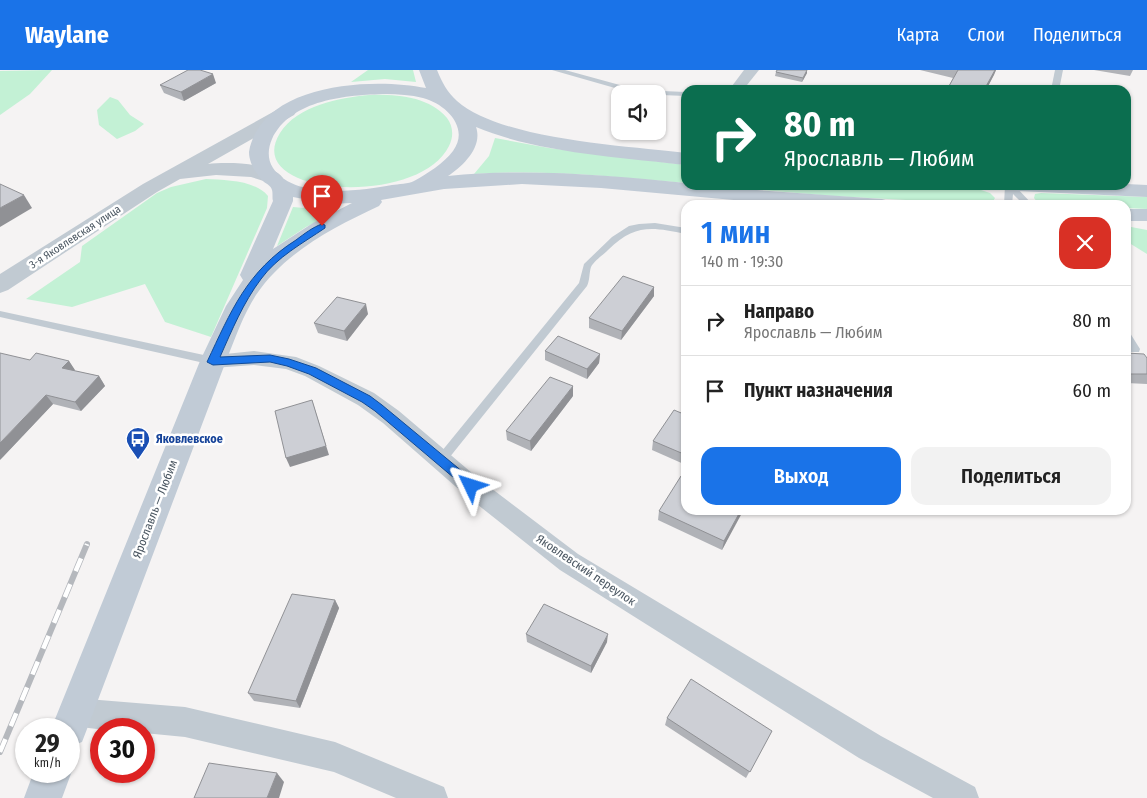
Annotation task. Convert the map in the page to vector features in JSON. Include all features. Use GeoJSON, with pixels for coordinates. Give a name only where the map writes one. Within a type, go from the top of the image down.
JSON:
{"type":"FeatureCollection","features":[{"type":"Feature","properties":{"kind":"main road"},"geometry":{"type":"LineString","coordinates":[[400,191],[441,173],[453,164],[463,152],[468,142],[467,122],[435,88],[428,70]]}},
{"type":"Feature","properties":{"kind":"main road"},"geometry":{"type":"LineString","coordinates":[[237,308],[283,201],[283,195],[275,180],[262,166],[258,148],[261,138],[267,130],[293,108],[344,76]]}},
{"type":"Feature","properties":{"kind":"main road"},"geometry":{"type":"LineString","coordinates":[[293,108],[332,93],[352,90],[383,87],[415,91],[429,94],[486,125],[521,135],[681,158]]}},
{"type":"Feature","properties":{"kind":"main road"},"geometry":{"type":"LineString","coordinates":[[275,180],[302,192],[340,198],[357,198],[428,184],[542,177],[766,200]]}},
{"type":"Feature","properties":{"kind":"main road"},"geometry":{"type":"LineString","coordinates":[[1127,190],[1147,191]]}},
{"type":"Feature","properties":{"kind":"main road","name":"Ярославль — Любим"},"geometry":{"type":"LineString","coordinates":[[73,718],[213,362],[237,308],[259,275],[285,251],[331,222],[400,191]]}},
{"type":"Feature","properties":{"kind":"main road"},"geometry":{"type":"LineString","coordinates":[[1131,215],[1147,215]]}},
{"type":"Feature","properties":{"kind":"main road"},"geometry":{"type":"LineString","coordinates":[[43,798],[49,783]]}},
{"type":"Feature","properties":{"kind":"street"},"geometry":{"type":"LineString","coordinates":[[739,85],[752,70]]}},
{"type":"Feature","properties":{"kind":"street","name":"3-я Яковлевская улица"},"geometry":{"type":"LineString","coordinates":[[0,285],[150,188],[293,108]]}},
{"type":"Feature","properties":{"kind":"street","name":"3-я Яковлевская улица"},"geometry":{"type":"LineString","coordinates":[[150,188],[173,177],[199,171],[237,170],[260,174],[275,180]]}},
{"type":"Feature","properties":{"kind":"street","name":"Яковлевский переулок"},"geometry":{"type":"LineString","coordinates":[[213,362],[270,359],[289,362],[312,371],[366,399],[391,416],[524,528],[585,572],[870,747],[964,798]]}},
{"type":"Feature","properties":{"kind":"street"},"geometry":{"type":"LineString","coordinates":[[80,721],[185,722],[335,757],[433,798]]}},
{"type":"Feature","properties":{"kind":"lane"},"geometry":{"type":"LineString","coordinates":[[556,70],[638,92],[681,94]]}},
{"type":"Feature","properties":{"kind":"lane"},"geometry":{"type":"LineString","coordinates":[[1056,85],[1060,70]]}},
{"type":"Feature","properties":{"kind":"lane"},"geometry":{"type":"LineString","coordinates":[[1014,190],[1024,200]]}},
{"type":"Feature","properties":{"kind":"lane"},"geometry":{"type":"LineString","coordinates":[[441,460],[584,284],[587,266],[626,231],[643,226],[660,225],[681,230]]}},
{"type":"Feature","properties":{"kind":"lane"},"geometry":{"type":"LineString","coordinates":[[0,314],[213,362]]}},
{"type":"Feature","properties":{"kind":"green space"},"geometry":{"type":"Polygon","coordinates":[[[52,70],[30,94],[0,115],[0,71],[52,70]]]}},
{"type":"Feature","properties":{"kind":"green space"},"geometry":{"type":"Polygon","coordinates":[[[368,70],[413,70],[416,82],[385,79],[351,82],[368,70]]]}},
{"type":"Feature","properties":{"kind":"green space"},"geometry":{"type":"Polygon","coordinates":[[[369,95],[400,96],[431,105],[440,111],[451,124],[452,135],[449,146],[431,166],[404,179],[372,186],[338,187],[308,182],[285,171],[275,154],[280,133],[288,123],[308,109],[345,98],[369,95]]]}},
{"type":"Feature","properties":{"kind":"green space"},"geometry":{"type":"Polygon","coordinates":[[[110,97],[118,100],[130,115],[144,124],[135,131],[117,139],[99,125],[97,110],[110,97]]]}},
{"type":"Feature","properties":{"kind":"green space"},"geometry":{"type":"Polygon","coordinates":[[[495,138],[549,148],[681,164],[681,183],[554,173],[474,174],[489,156],[495,138]]]}},
{"type":"Feature","properties":{"kind":"green space"},"geometry":{"type":"Polygon","coordinates":[[[206,179],[248,184],[256,187],[268,196],[267,208],[211,337],[165,322],[145,284],[72,307],[26,299],[80,262],[82,246],[157,193],[171,187],[206,179]]]}},
{"type":"Feature","properties":{"kind":"green space"},"geometry":{"type":"Polygon","coordinates":[[[762,190],[981,190],[990,193],[995,198],[994,200],[906,200],[762,190]]]}},
{"type":"Feature","properties":{"kind":"green space"},"geometry":{"type":"Polygon","coordinates":[[[1035,194],[1147,197],[1147,209],[1131,208],[1131,200],[1036,200],[1035,194]]]}},
{"type":"Feature","properties":{"kind":"green space"},"geometry":{"type":"Polygon","coordinates":[[[293,207],[338,211],[306,227],[277,246],[293,207]]]}},
{"type":"Feature","properties":{"kind":"green space"},"geometry":{"type":"Polygon","coordinates":[[[1131,227],[1147,230],[1147,254],[1131,244],[1131,227]]]}},
{"type":"Feature","properties":{"kind":"building"},"geometry":{"type":"Polygon","coordinates":[[[188,70],[200,70],[213,74],[181,92],[160,85],[188,70]]]}},
{"type":"Feature","properties":{"kind":"building"},"geometry":{"type":"Polygon","coordinates":[[[777,70],[807,70],[803,78],[776,72],[777,70]]]}},
{"type":"Feature","properties":{"kind":"building"},"geometry":{"type":"Polygon","coordinates":[[[958,70],[995,70],[987,85],[950,85],[958,70]]]}},
{"type":"Feature","properties":{"kind":"building"},"geometry":{"type":"Polygon","coordinates":[[[0,184],[24,195],[0,208],[0,184]]]}},
{"type":"Feature","properties":{"kind":"building"},"geometry":{"type":"Polygon","coordinates":[[[623,276],[654,287],[622,331],[589,318],[623,276]]]}},
{"type":"Feature","properties":{"kind":"building"},"geometry":{"type":"Polygon","coordinates":[[[337,297],[366,304],[344,331],[314,323],[337,297]]]}},
{"type":"Feature","properties":{"kind":"building"},"geometry":{"type":"Polygon","coordinates":[[[558,336],[600,354],[587,369],[545,351],[558,336]]]}},
{"type":"Feature","properties":{"kind":"building"},"geometry":{"type":"Polygon","coordinates":[[[0,353],[30,360],[36,353],[69,361],[62,368],[99,376],[75,402],[46,395],[0,443],[0,353]]]}},
{"type":"Feature","properties":{"kind":"building"},"geometry":{"type":"Polygon","coordinates":[[[1131,353],[1144,354],[1147,358],[1147,374],[1131,374],[1131,353]]]}},
{"type":"Feature","properties":{"kind":"building"},"geometry":{"type":"Polygon","coordinates":[[[550,377],[573,386],[530,441],[506,431],[550,377]]]}},
{"type":"Feature","properties":{"kind":"building"},"geometry":{"type":"Polygon","coordinates":[[[312,400],[326,446],[286,458],[275,411],[312,400]]]}},
{"type":"Feature","properties":{"kind":"building"},"geometry":{"type":"Polygon","coordinates":[[[674,410],[681,413],[681,453],[653,441],[674,410]]]}},
{"type":"Feature","properties":{"kind":"building"},"geometry":{"type":"Polygon","coordinates":[[[681,476],[681,515],[738,515],[724,541],[659,511],[681,476]]]}},
{"type":"Feature","properties":{"kind":"building"},"geometry":{"type":"Polygon","coordinates":[[[292,594],[335,600],[296,701],[248,693],[292,594]]]}},
{"type":"Feature","properties":{"kind":"building"},"geometry":{"type":"Polygon","coordinates":[[[544,604],[608,634],[591,666],[526,634],[544,604]]]}},
{"type":"Feature","properties":{"kind":"building"},"geometry":{"type":"Polygon","coordinates":[[[691,679],[772,731],[750,772],[667,718],[691,679]]]}},
{"type":"Feature","properties":{"kind":"building"},"geometry":{"type":"Polygon","coordinates":[[[209,763],[277,773],[267,798],[194,798],[209,763]]]}},
{"type":"Feature","properties":{"kind":"railway"},"geometry":{"type":"LineString","coordinates":[[0,752],[87,544]]}},
{"type":"Feature","properties":{"kind":"place","name":"Яковлевское"},"geometry":{"type":"Point","coordinates":[138,460]}},
{"type":"Feature","properties":{"kind":"route"},"geometry":{"type":"LineString","coordinates":[[322,226],[299,240],[259,275],[247,290],[237,308],[213,362],[254,358],[289,362],[340,384],[391,416],[471,486]]}}]}
